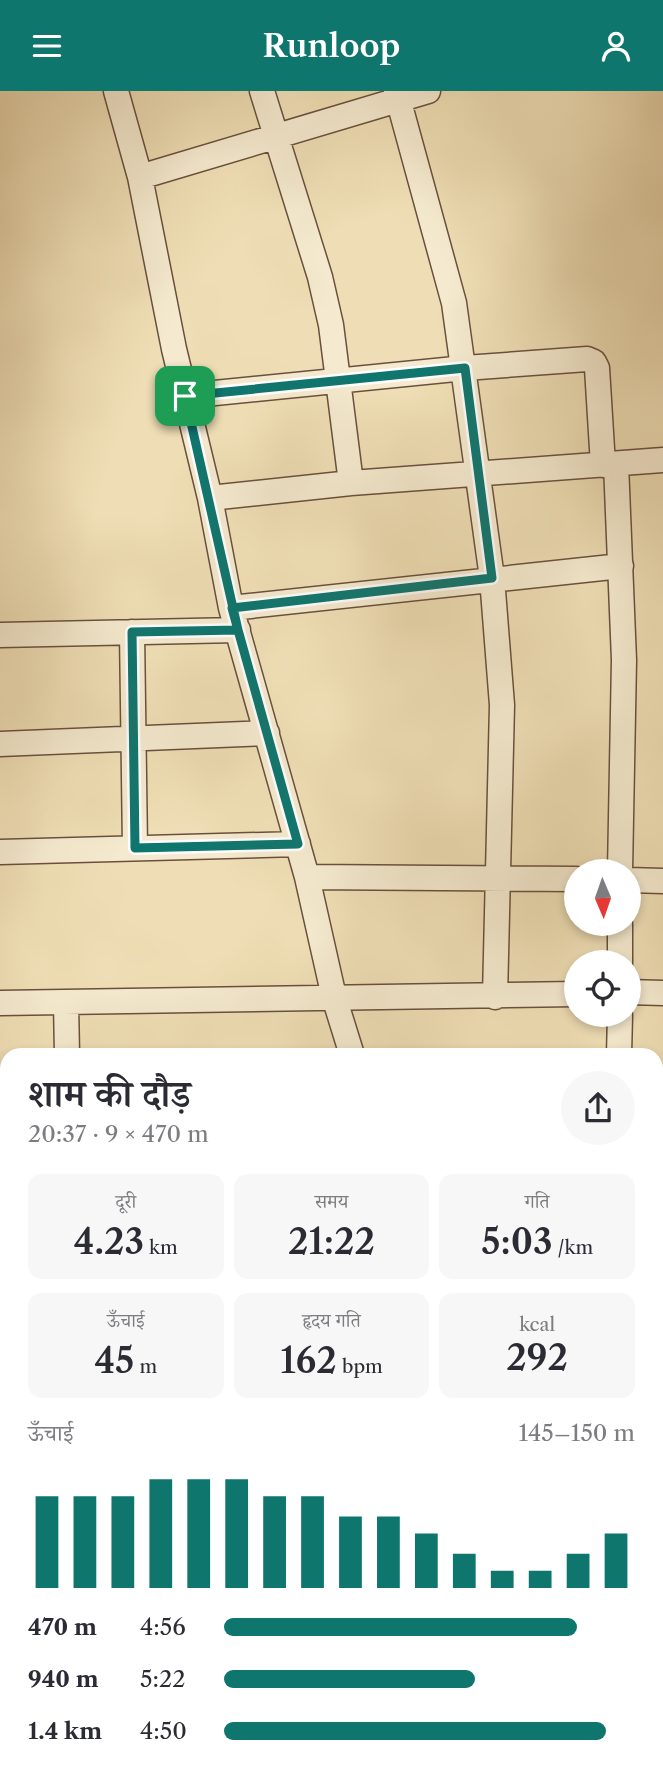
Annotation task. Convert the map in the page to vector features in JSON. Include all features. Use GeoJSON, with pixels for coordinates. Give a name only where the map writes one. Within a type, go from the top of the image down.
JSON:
{"type":"FeatureCollection","features":[{"type":"Feature","properties":{"kind":"street"},"geometry":{"type":"LineString","coordinates":[[116,91],[140,177],[235,619],[307,877],[334,997],[350,1048]]}},
{"type":"Feature","properties":{"kind":"street"},"geometry":{"type":"LineString","coordinates":[[262,91],[320,277],[331,325],[351,483]]}},
{"type":"Feature","properties":{"kind":"street"},"geometry":{"type":"LineString","coordinates":[[140,177],[397,95],[428,91]]}},
{"type":"Feature","properties":{"kind":"street"},"geometry":{"type":"LineString","coordinates":[[397,95],[441,249],[465,368],[492,578],[502,705],[500,877],[495,997]]}},
{"type":"Feature","properties":{"kind":"street"},"geometry":{"type":"LineString","coordinates":[[185,396],[465,368],[587,359],[594,362],[610,465],[621,566],[624,660],[620,859]]}},
{"type":"Feature","properties":{"kind":"street"},"geometry":{"type":"LineString","coordinates":[[210,498],[351,483],[480,476],[663,460]]}},
{"type":"Feature","properties":{"kind":"street"},"geometry":{"type":"LineString","coordinates":[[0,635],[132,632],[235,619],[492,578],[621,566]]}},
{"type":"Feature","properties":{"kind":"street"},"geometry":{"type":"LineString","coordinates":[[132,632],[135,848]]}},
{"type":"Feature","properties":{"kind":"street"},"geometry":{"type":"LineString","coordinates":[[0,744],[267,733]]}},
{"type":"Feature","properties":{"kind":"street"},"geometry":{"type":"LineString","coordinates":[[0,852],[298,844]]}},
{"type":"Feature","properties":{"kind":"street"},"geometry":{"type":"LineString","coordinates":[[307,877],[564,879]]}},
{"type":"Feature","properties":{"kind":"street"},"geometry":{"type":"LineString","coordinates":[[641,880],[663,881]]}},
{"type":"Feature","properties":{"kind":"street"},"geometry":{"type":"LineString","coordinates":[[641,992],[663,993]]}},
{"type":"Feature","properties":{"kind":"street"},"geometry":{"type":"LineString","coordinates":[[0,1003],[564,994]]}},
{"type":"Feature","properties":{"kind":"street"},"geometry":{"type":"LineString","coordinates":[[66,1002],[67,1048]]}},
{"type":"Feature","properties":{"kind":"street"},"geometry":{"type":"LineString","coordinates":[[619,1048],[620,1027]]}},
{"type":"Feature","properties":{"kind":"route"},"geometry":{"type":"LineString","coordinates":[[185,396],[210,498],[232,608],[238,630],[132,632],[135,848],[298,844],[232,608],[492,578],[465,368],[185,396]]}}]}
